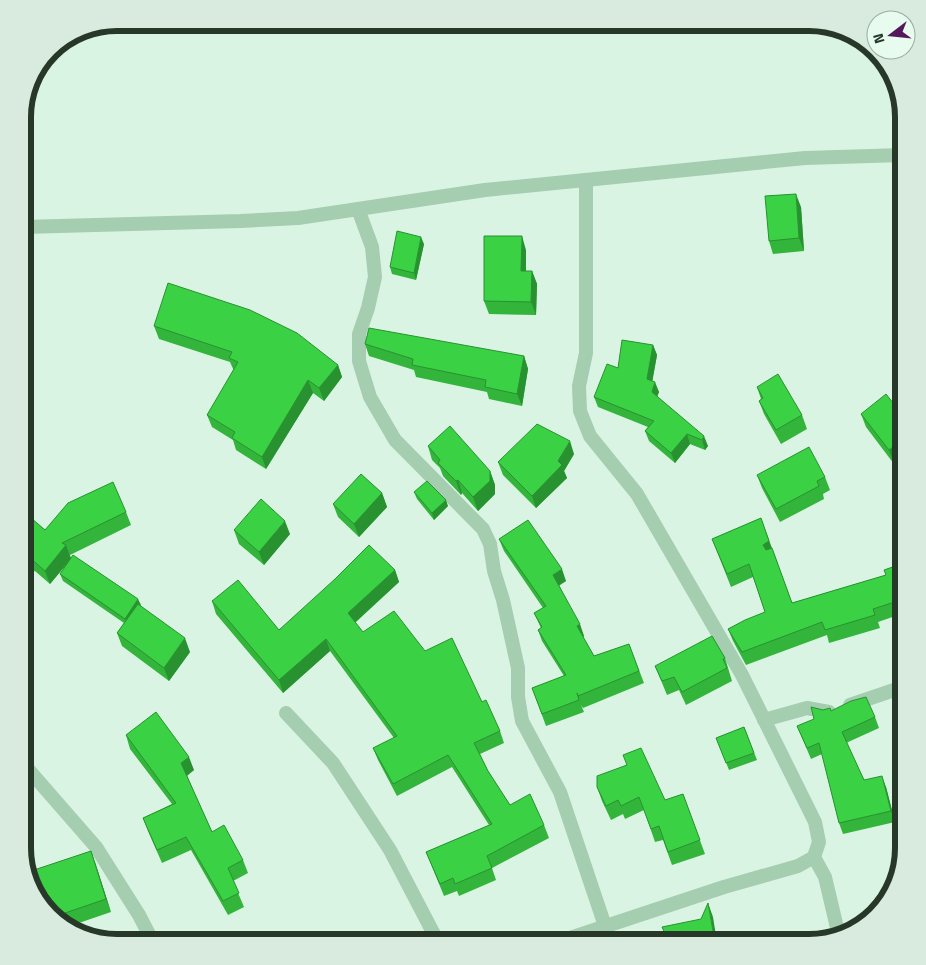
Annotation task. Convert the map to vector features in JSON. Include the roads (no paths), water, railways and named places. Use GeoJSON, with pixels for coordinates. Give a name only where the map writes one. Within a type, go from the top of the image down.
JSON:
{"type":"FeatureCollection","features":[{"type":"Feature","properties":{"kind":"street"},"geometry":{"type":"LineString","coordinates":[[31,227],[298,218],[486,190],[805,158],[895,156]]}},
{"type":"Feature","properties":{"kind":"street"},"geometry":{"type":"LineString","coordinates":[[582,934],[724,887],[798,866],[814,857],[819,842],[815,822],[742,675],[637,494],[590,436],[580,411],[579,386],[586,353],[586,180]]}},
{"type":"Feature","properties":{"kind":"street"},"geometry":{"type":"LineString","coordinates":[[358,209],[372,247],[375,277],[368,308],[359,334],[359,361],[370,397],[395,440],[483,528],[490,544],[494,571],[503,600],[518,668],[518,696],[522,721],[560,792],[605,926]]}},
{"type":"Feature","properties":{"kind":"street"},"geometry":{"type":"LineString","coordinates":[[764,720],[807,708],[829,712],[895,690]]}},
{"type":"Feature","properties":{"kind":"street"},"geometry":{"type":"LineString","coordinates":[[286,713],[333,763],[390,850],[434,934]]}},
{"type":"Feature","properties":{"kind":"street"},"geometry":{"type":"LineString","coordinates":[[31,772],[96,847],[149,934]]}},
{"type":"Feature","properties":{"kind":"street"},"geometry":{"type":"LineString","coordinates":[[814,857],[825,877],[837,928]]}}]}
